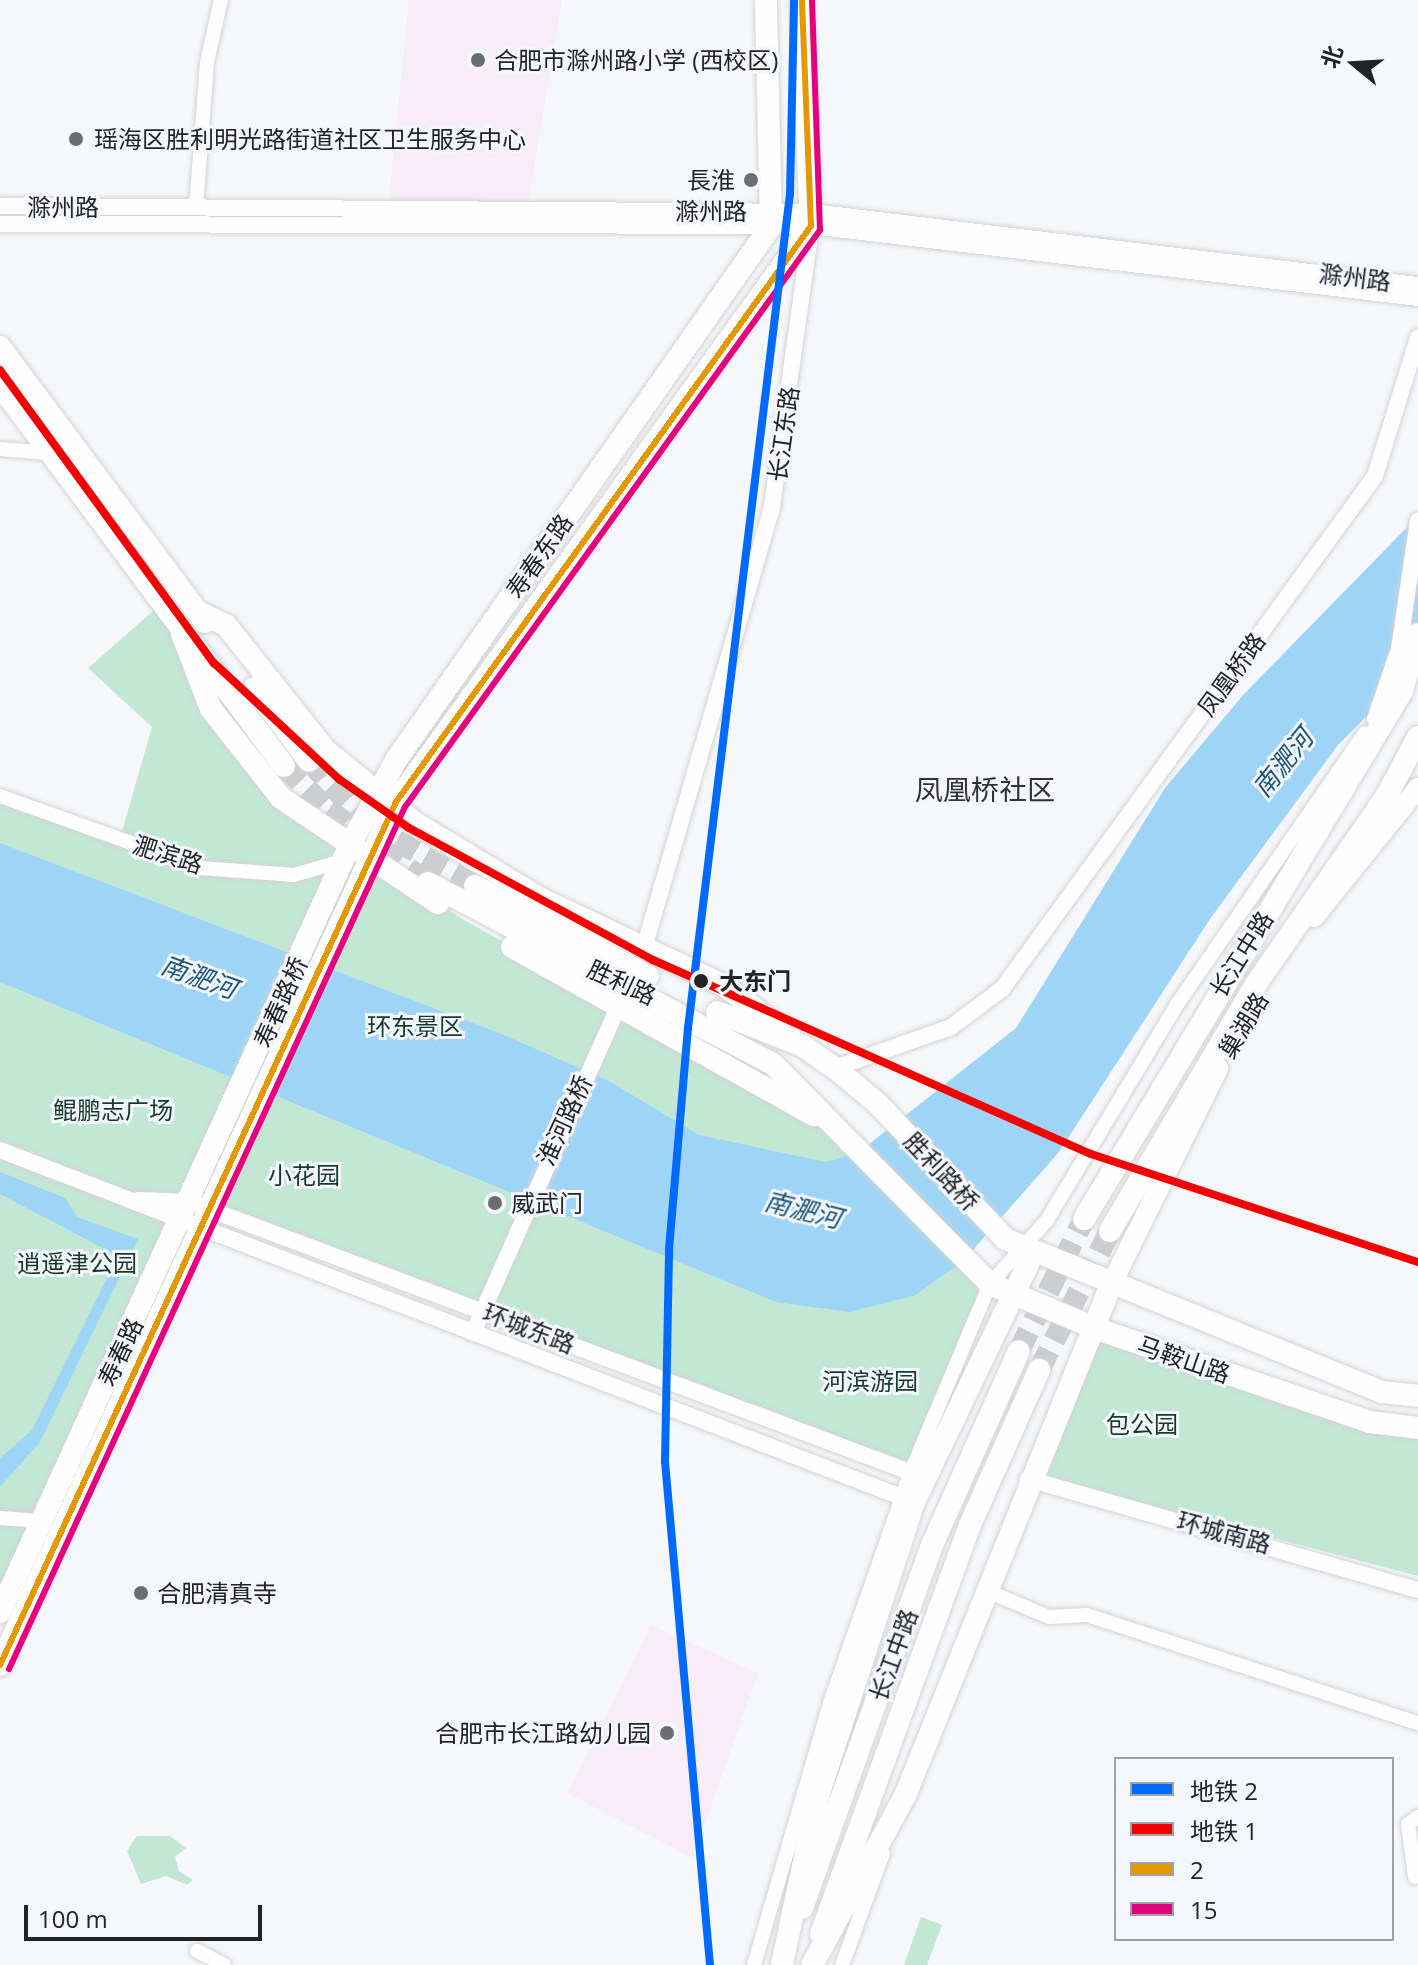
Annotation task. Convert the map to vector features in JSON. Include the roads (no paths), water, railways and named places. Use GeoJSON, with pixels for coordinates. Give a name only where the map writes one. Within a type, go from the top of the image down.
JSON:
{"type":"FeatureCollection","features":[{"type":"Feature","properties":{"kind":"main road"},"geometry":{"type":"LineString","coordinates":[[766,0],[773,219]]}},
{"type":"Feature","properties":{"kind":"main road","name":"长江东路"},"geometry":{"type":"LineString","coordinates":[[802,0],[812,219]]}},
{"type":"Feature","properties":{"kind":"main road","name":"寿春东路"},"geometry":{"type":"LineString","coordinates":[[328,916],[352,855],[388,796],[773,219]]}},
{"type":"Feature","properties":{"kind":"main road","name":"寿春东路"},"geometry":{"type":"LineString","coordinates":[[388,796],[812,219]]}},
{"type":"Feature","properties":{"kind":"main road"},"geometry":{"type":"LineString","coordinates":[[0,347],[309,761]]}},
{"type":"Feature","properties":{"kind":"main road"},"geometry":{"type":"LineString","coordinates":[[0,385],[182,634],[284,766]]}},
{"type":"Feature","properties":{"kind":"main road"},"geometry":{"type":"LineString","coordinates":[[198,612],[226,625],[325,750],[489,870],[725,986],[803,1046]]}},
{"type":"Feature","properties":{"kind":"main road"},"geometry":{"type":"LineString","coordinates":[[182,634],[211,709],[281,798],[352,855],[839,1129]]}},
{"type":"Feature","properties":{"kind":"main road","name":"长江中路"},"geometry":{"type":"LineString","coordinates":[[1084,1219],[1402,691],[1418,634]]}},
{"type":"Feature","properties":{"kind":"main road","name":"长江中路"},"geometry":{"type":"LineString","coordinates":[[1110,1231],[1418,737]]}},
{"type":"Feature","properties":{"kind":"main road","name":"巢湖路"},"geometry":{"type":"LineString","coordinates":[[1110,1287],[1231,1042],[1297,939],[1418,787]]}},
{"type":"Feature","properties":{"kind":"main road","name":"胜利路"},"geometry":{"type":"LineString","coordinates":[[428,883],[533,943],[736,1038],[839,1129]]}},
{"type":"Feature","properties":{"kind":"main road","name":"胜利路"},"geometry":{"type":"LineString","coordinates":[[475,886],[694,1001],[803,1046],[878,1104]]}},
{"type":"Feature","properties":{"kind":"main road","name":"寿春路桥"},"geometry":{"type":"LineString","coordinates":[[249,1096],[328,916]]}},
{"type":"Feature","properties":{"kind":"main road","name":"寿春路"},"geometry":{"type":"LineString","coordinates":[[0,1665],[194,1215],[249,1096]]}},
{"type":"Feature","properties":{"kind":"main road","name":"胜利路桥"},"geometry":{"type":"LineString","coordinates":[[878,1104],[1020,1246]]}},
{"type":"Feature","properties":{"kind":"main road","name":"胜利路桥"},"geometry":{"type":"LineString","coordinates":[[839,1129],[964,1260]]}},
{"type":"Feature","properties":{"kind":"main road","name":"寿春路"},"geometry":{"type":"LineString","coordinates":[[0,1612],[194,1215]]}},
{"type":"Feature","properties":{"kind":"main road"},"geometry":{"type":"LineString","coordinates":[[782,1965],[818,1796],[908,1499],[917,1476],[1014,1295],[1020,1246]]}},
{"type":"Feature","properties":{"kind":"main road","name":"马鞍山路"},"geometry":{"type":"LineString","coordinates":[[1020,1246],[1110,1287],[1382,1392],[1418,1396]]}},
{"type":"Feature","properties":{"kind":"main road","name":"马鞍山路"},"geometry":{"type":"LineString","coordinates":[[964,1260],[990,1284],[1097,1329],[1370,1422],[1418,1428]]}},
{"type":"Feature","properties":{"kind":"main road"},"geometry":{"type":"LineString","coordinates":[[811,1965],[905,1796],[1028,1479],[1097,1329],[1110,1287]]}},
{"type":"Feature","properties":{"kind":"main road","name":"长江中路"},"geometry":{"type":"LineString","coordinates":[[782,1965],[933,1543],[1019,1351]]}},
{"type":"Feature","properties":{"kind":"main road","name":"长江中路"},"geometry":{"type":"LineString","coordinates":[[811,1965],[970,1525],[1039,1370]]}},
{"type":"Feature","properties":{"kind":"street"},"geometry":{"type":"LineString","coordinates":[[196,208],[207,62],[221,0]]}},
{"type":"Feature","properties":{"kind":"street","name":"滁州路"},"geometry":{"type":"LineString","coordinates":[[0,206],[773,219]]}},
{"type":"Feature","properties":{"kind":"street","name":"滁州路"},"geometry":{"type":"LineString","coordinates":[[812,219],[1418,298]]}},
{"type":"Feature","properties":{"kind":"street","name":"滁州路"},"geometry":{"type":"LineString","coordinates":[[0,224],[812,219],[1418,285]]}},
{"type":"Feature","properties":{"kind":"street","name":"长江东路"},"geometry":{"type":"LineString","coordinates":[[644,948],[772,506],[812,219]]}},
{"type":"Feature","properties":{"kind":"street","name":"凤凰桥路"},"geometry":{"type":"LineString","coordinates":[[835,1068],[951,1027],[1002,989],[1375,476],[1418,338]]}},
{"type":"Feature","properties":{"kind":"street"},"geometry":{"type":"LineString","coordinates":[[0,449],[50,453]]}},
{"type":"Feature","properties":{"kind":"street"},"geometry":{"type":"LineString","coordinates":[[917,1476],[990,1284],[1020,1246],[1047,1220],[1178,1003],[1375,719],[1399,649],[1418,520]]}},
{"type":"Feature","properties":{"kind":"street"},"geometry":{"type":"LineString","coordinates":[[1370,848],[1379,823],[1418,758]]}},
{"type":"Feature","properties":{"kind":"street"},"geometry":{"type":"LineString","coordinates":[[1314,900],[1379,823],[1418,787]]}},
{"type":"Feature","properties":{"kind":"street","name":"淝滨路"},"geometry":{"type":"LineString","coordinates":[[0,796],[201,868],[294,875],[352,855]]}},
{"type":"Feature","properties":{"kind":"street","name":"淮河路桥"},"geometry":{"type":"LineString","coordinates":[[473,1333],[528,1199],[619,1005]]}},
{"type":"Feature","properties":{"kind":"street","name":"环城东路"},"geometry":{"type":"LineString","coordinates":[[0,1150],[131,1200],[194,1215],[482,1311],[917,1476]]}},
{"type":"Feature","properties":{"kind":"street","name":"环城东路"},"geometry":{"type":"LineString","coordinates":[[194,1215],[473,1333],[908,1499]]}},
{"type":"Feature","properties":{"kind":"street","name":"环城南路"},"geometry":{"type":"LineString","coordinates":[[1028,1479],[1418,1590]]}},
{"type":"Feature","properties":{"kind":"street"},"geometry":{"type":"LineString","coordinates":[[754,1965],[809,1767],[908,1499]]}},
{"type":"Feature","properties":{"kind":"street"},"geometry":{"type":"LineString","coordinates":[[0,1518],[42,1521]]}},
{"type":"Feature","properties":{"kind":"street"},"geometry":{"type":"LineString","coordinates":[[985,1590],[1049,1617],[1087,1615],[1418,1723]]}},
{"type":"Feature","properties":{"kind":"street"},"geometry":{"type":"LineString","coordinates":[[842,1965],[905,1796]]}},
{"type":"Feature","properties":{"kind":"street"},"geometry":{"type":"LineString","coordinates":[[1415,1877],[1408,1824],[1418,1817]]}},
{"type":"Feature","properties":{"kind":"street"},"geometry":{"type":"LineString","coordinates":[[197,1951],[224,1965]]}},
{"type":"Feature","properties":{"kind":"water","name":"南淝河"},"geometry":{"type":"Polygon","coordinates":[[[1418,516],[1418,665],[1338,745],[1210,919],[1059,1152],[964,1260],[914,1296],[850,1312],[776,1302],[0,982],[0,843],[504,1035],[609,1081],[699,1135],[826,1162],[858,1153],[1016,1028],[1165,788],[1244,694],[1418,516]]]}},
{"type":"Feature","properties":{"kind":"water"},"geometry":{"type":"Polygon","coordinates":[[[0,1172],[65,1198],[77,1217],[138,1239],[40,1442],[0,1487],[0,1458],[32,1430],[118,1256],[0,1194],[0,1172]]]}},
{"type":"Feature","properties":{"kind":"tunnel"},"geometry":{"type":"LineString","coordinates":[[309,761],[368,824],[475,886]]}},
{"type":"Feature","properties":{"kind":"tunnel"},"geometry":{"type":"LineString","coordinates":[[284,766],[328,810],[428,883]]}},
{"type":"Feature","properties":{"kind":"tunnel"},"geometry":{"type":"LineString","coordinates":[[1019,1351],[1084,1219]]}},
{"type":"Feature","properties":{"kind":"tunnel"},"geometry":{"type":"LineString","coordinates":[[1039,1370],[1110,1231]]}},
{"type":"Feature","properties":{"kind":"metro line","name":"2"},"geometry":{"type":"LineString","coordinates":[[710,1965],[665,1462],[669,1249],[688,1028],[790,194],[794,0]]}},
{"type":"Feature","properties":{"kind":"metro line","name":"1"},"geometry":{"type":"LineString","coordinates":[[0,370],[214,663],[339,779],[409,828],[653,960],[1091,1154],[1418,1262]]}},
{"type":"Feature","properties":{"kind":"place","name":"合肥市滁州路小学 (西校区)"},"geometry":{"type":"Point","coordinates":[478,60]}},
{"type":"Feature","properties":{"kind":"place","name":"瑶海区胜利明光路街道社区卫生服务中心"},"geometry":{"type":"Point","coordinates":[76,139]}},
{"type":"Feature","properties":{"kind":"place","name":"長淮"},"geometry":{"type":"Point","coordinates":[751,180]}},
{"type":"Feature","properties":{"kind":"place","name":"大东门"},"geometry":{"type":"Point","coordinates":[701,981]}},
{"type":"Feature","properties":{"kind":"place","name":"威武门"},"geometry":{"type":"Point","coordinates":[495,1203]}},
{"type":"Feature","properties":{"kind":"place","name":"合肥清真寺"},"geometry":{"type":"Point","coordinates":[141,1593]}},
{"type":"Feature","properties":{"kind":"place","name":"合肥市长江路幼儿园"},"geometry":{"type":"Point","coordinates":[667,1733]}},
{"type":"Feature","properties":{"kind":"district","name":"凤凰桥社区"},"geometry":{"type":"Point","coordinates":[985,789]}},
{"type":"Feature","properties":{"kind":"park label","name":"环东景区"},"geometry":{"type":"Point","coordinates":[415,1026]}},
{"type":"Feature","properties":{"kind":"park label","name":"鲲鹏志广场"},"geometry":{"type":"Point","coordinates":[113,1110]}},
{"type":"Feature","properties":{"kind":"park label","name":"小花园"},"geometry":{"type":"Point","coordinates":[304,1175]}},
{"type":"Feature","properties":{"kind":"park label","name":"逍遥津公园"},"geometry":{"type":"Point","coordinates":[77,1263]}},
{"type":"Feature","properties":{"kind":"park label","name":"河滨游园"},"geometry":{"type":"Point","coordinates":[870,1381]}},
{"type":"Feature","properties":{"kind":"park label","name":"包公园"},"geometry":{"type":"Point","coordinates":[1142,1424]}}]}
